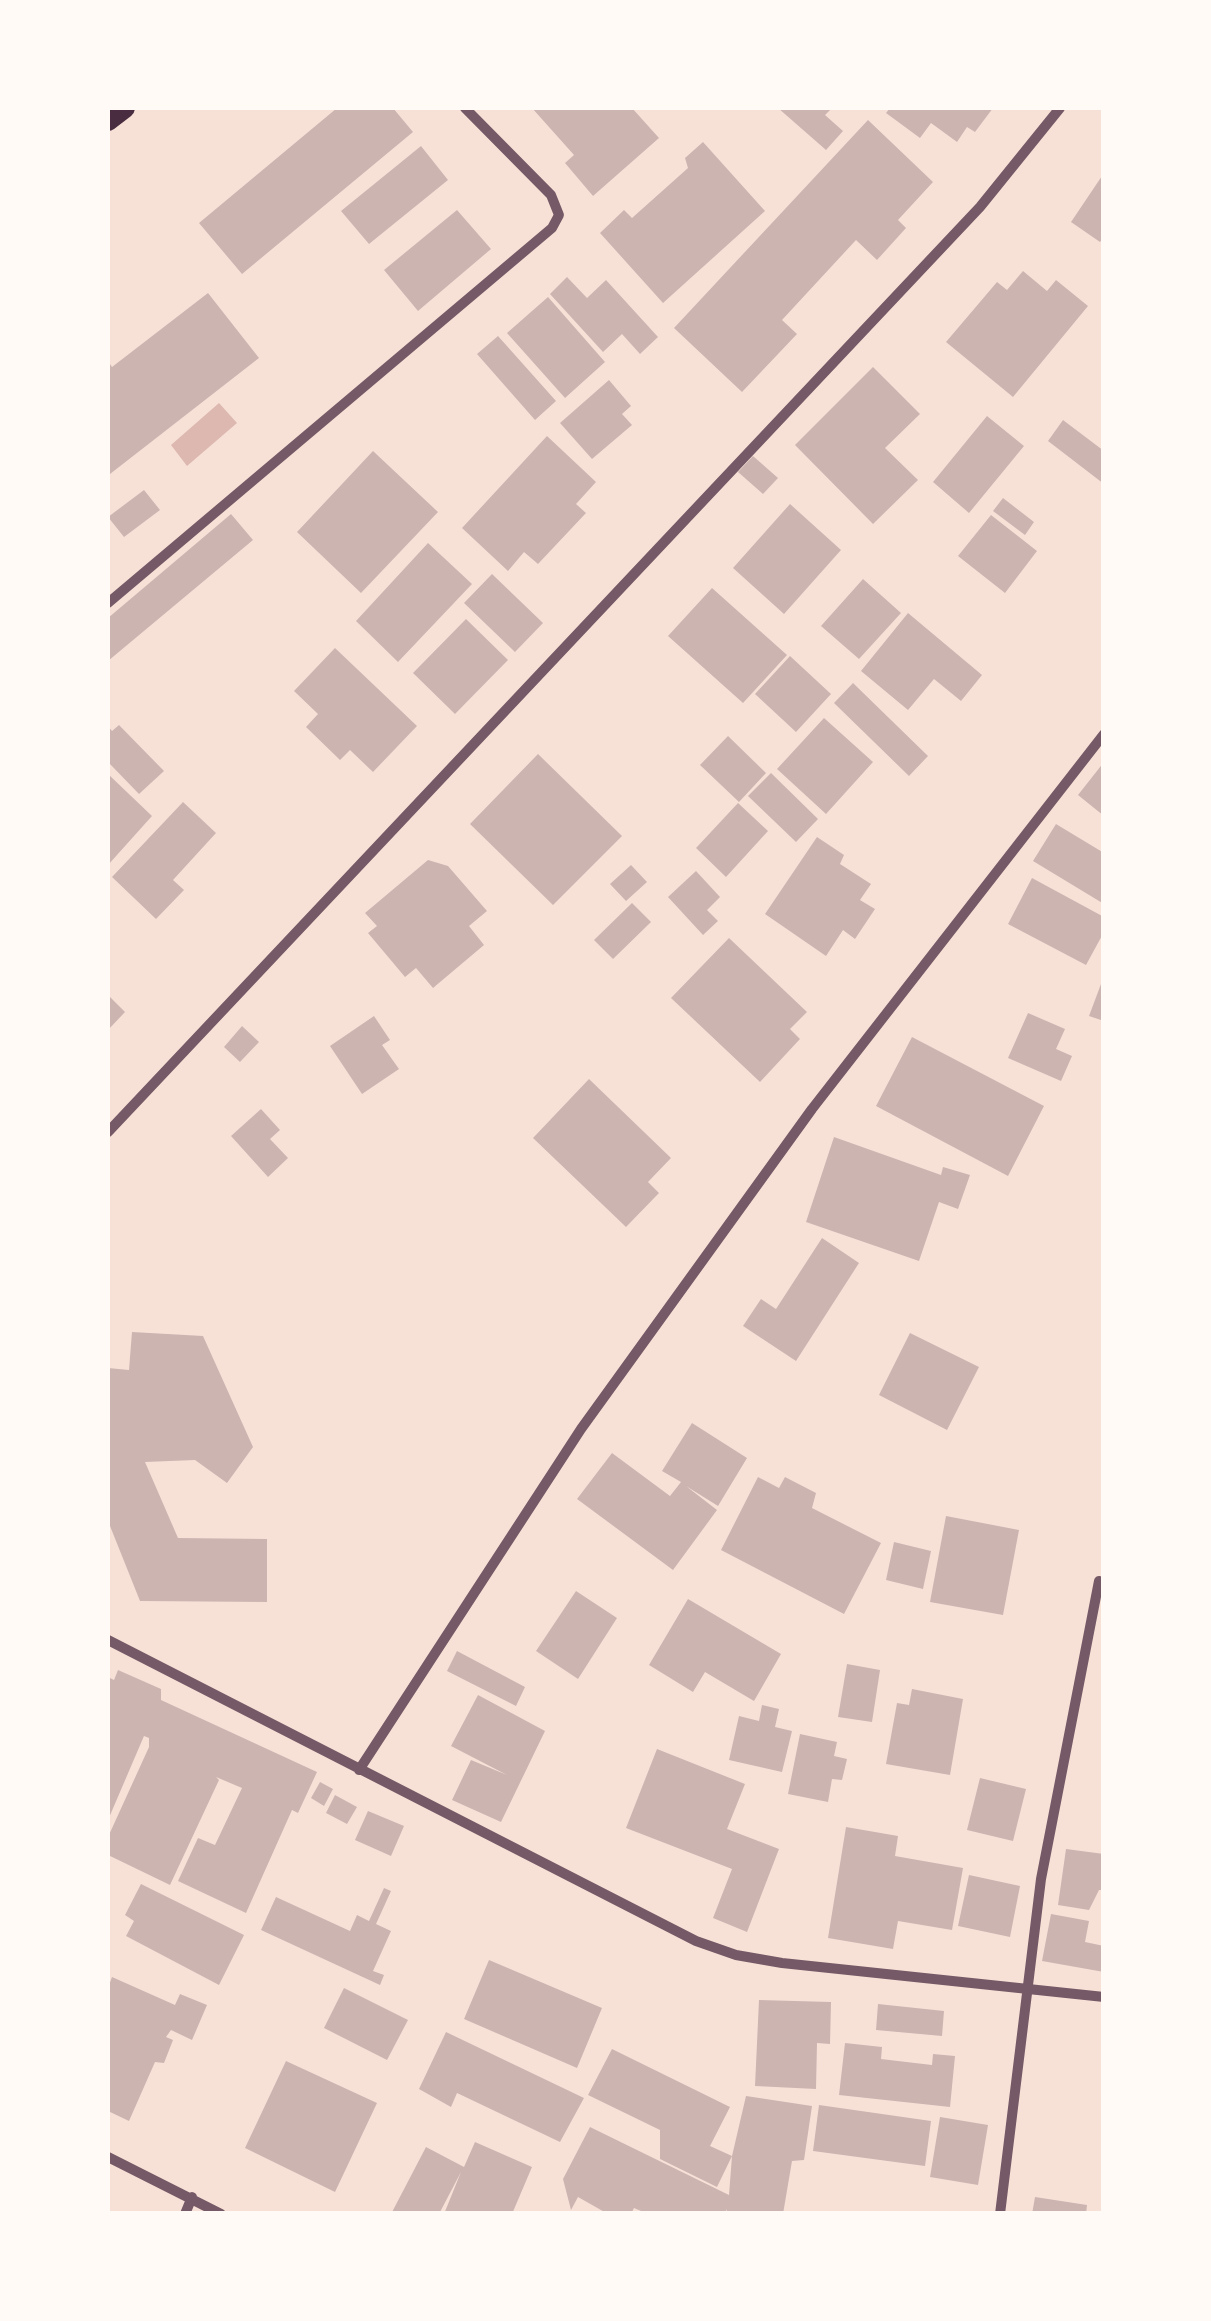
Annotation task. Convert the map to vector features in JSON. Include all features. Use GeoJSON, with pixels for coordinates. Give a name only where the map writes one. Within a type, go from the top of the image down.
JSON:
{"type":"FeatureCollection","features":[{"type":"Feature","properties":{"kind":"main road"},"geometry":{"type":"LineString","coordinates":[[108,121],[126,108]]}},
{"type":"Feature","properties":{"kind":"street"},"geometry":{"type":"LineString","coordinates":[[108,603],[552,228],[558,215],[551,195],[465,108]]}},
{"type":"Feature","properties":{"kind":"street"},"geometry":{"type":"LineString","coordinates":[[108,1132],[980,206],[1060,108]]}},
{"type":"Feature","properties":{"kind":"street"},"geometry":{"type":"LineString","coordinates":[[359,1770],[616,1381],[812,1110],[1104,734]]}},
{"type":"Feature","properties":{"kind":"street"},"geometry":{"type":"LineString","coordinates":[[1000,2214],[1042,1879],[1098,1581]]}},
{"type":"Feature","properties":{"kind":"street"},"geometry":{"type":"LineString","coordinates":[[108,1640],[696,1941],[782,1964],[1104,1997]]}},
{"type":"Feature","properties":{"kind":"street"},"geometry":{"type":"LineString","coordinates":[[108,2157],[221,2214]]}},
{"type":"Feature","properties":{"kind":"street"},"geometry":{"type":"LineString","coordinates":[[184,2214],[192,2197]]}},
{"type":"Feature","properties":{"kind":"shaded area"},"geometry":{"type":"Polygon","coordinates":[[[219,403],[237,423],[187,466],[171,445],[219,403]]]}},
{"type":"Feature","properties":{"kind":"building"},"geometry":{"type":"Polygon","coordinates":[[[337,108],[393,108],[413,132],[242,274],[199,223],[337,108]]]}},
{"type":"Feature","properties":{"kind":"building"},"geometry":{"type":"Polygon","coordinates":[[[532,108],[632,108],[659,138],[593,196],[565,163],[574,155],[532,108]]]}},
{"type":"Feature","properties":{"kind":"building"},"geometry":{"type":"Polygon","coordinates":[[[778,108],[832,108],[825,115],[843,131],[826,150],[778,108]]]}},
{"type":"Feature","properties":{"kind":"building"},"geometry":{"type":"Polygon","coordinates":[[[890,108],[993,108],[975,132],[967,127],[957,142],[931,123],[920,138],[886,113],[890,108]]]}},
{"type":"Feature","properties":{"kind":"building"},"geometry":{"type":"Polygon","coordinates":[[[868,120],[933,182],[898,220],[906,228],[877,260],[856,240],[782,320],[797,334],[742,392],[674,328],[868,120]]]}},
{"type":"Feature","properties":{"kind":"building"},"geometry":{"type":"Polygon","coordinates":[[[703,142],[765,211],[663,303],[600,233],[624,210],[632,218],[688,168],[685,158],[703,142]]]}},
{"type":"Feature","properties":{"kind":"building"},"geometry":{"type":"Polygon","coordinates":[[[421,146],[448,180],[369,244],[341,211],[421,146]]]}},
{"type":"Feature","properties":{"kind":"building"},"geometry":{"type":"Polygon","coordinates":[[[1104,173],[1104,237],[1100,242],[1071,222],[1104,173]]]}},
{"type":"Feature","properties":{"kind":"building"},"geometry":{"type":"Polygon","coordinates":[[[457,210],[491,249],[418,311],[384,270],[457,210]]]}},
{"type":"Feature","properties":{"kind":"building"},"geometry":{"type":"Polygon","coordinates":[[[1023,271],[1047,291],[1056,280],[1088,306],[1013,397],[946,342],[997,282],[1007,290],[1023,271]]]}},
{"type":"Feature","properties":{"kind":"building"},"geometry":{"type":"Polygon","coordinates":[[[567,277],[587,298],[606,280],[658,337],[640,354],[622,334],[603,352],[550,294],[567,277]]]}},
{"type":"Feature","properties":{"kind":"building"},"geometry":{"type":"Polygon","coordinates":[[[208,293],[259,358],[110,474],[108,361],[112,367],[208,293]]]}},
{"type":"Feature","properties":{"kind":"building"},"geometry":{"type":"Polygon","coordinates":[[[548,297],[605,362],[565,398],[507,333],[548,297]]]}},
{"type":"Feature","properties":{"kind":"building"},"geometry":{"type":"Polygon","coordinates":[[[498,336],[556,401],[535,420],[477,354],[498,336]]]}},
{"type":"Feature","properties":{"kind":"building"},"geometry":{"type":"Polygon","coordinates":[[[873,367],[920,414],[885,448],[918,480],[873,524],[795,445],[873,367]]]}},
{"type":"Feature","properties":{"kind":"building"},"geometry":{"type":"Polygon","coordinates":[[[609,380],[631,406],[622,414],[632,425],[592,459],[560,423],[609,380]]]}},
{"type":"Feature","properties":{"kind":"building"},"geometry":{"type":"Polygon","coordinates":[[[987,416],[1024,446],[969,513],[933,482],[987,416]]]}},
{"type":"Feature","properties":{"kind":"building"},"geometry":{"type":"Polygon","coordinates":[[[1063,420],[1104,451],[1104,484],[1048,441],[1063,420]]]}},
{"type":"Feature","properties":{"kind":"building"},"geometry":{"type":"Polygon","coordinates":[[[547,436],[596,482],[576,504],[586,513],[538,564],[524,552],[508,571],[462,528],[547,436]]]}},
{"type":"Feature","properties":{"kind":"building"},"geometry":{"type":"Polygon","coordinates":[[[373,451],[438,512],[361,593],[297,532],[373,451]]]}},
{"type":"Feature","properties":{"kind":"building"},"geometry":{"type":"Polygon","coordinates":[[[753,456],[778,478],[763,494],[738,472],[753,456]]]}},
{"type":"Feature","properties":{"kind":"building"},"geometry":{"type":"Polygon","coordinates":[[[144,490],[160,510],[124,537],[108,517],[144,490]]]}},
{"type":"Feature","properties":{"kind":"building"},"geometry":{"type":"Polygon","coordinates":[[[1003,498],[1034,522],[1025,535],[993,511],[1003,498]]]}},
{"type":"Feature","properties":{"kind":"building"},"geometry":{"type":"Polygon","coordinates":[[[790,504],[841,550],[784,614],[733,568],[790,504]]]}},
{"type":"Feature","properties":{"kind":"building"},"geometry":{"type":"Polygon","coordinates":[[[231,514],[253,540],[108,661],[108,618],[231,514]]]}},
{"type":"Feature","properties":{"kind":"building"},"geometry":{"type":"Polygon","coordinates":[[[991,515],[1037,551],[1005,593],[958,556],[991,515]]]}},
{"type":"Feature","properties":{"kind":"building"},"geometry":{"type":"Polygon","coordinates":[[[428,543],[472,584],[398,662],[356,621],[428,543]]]}},
{"type":"Feature","properties":{"kind":"building"},"geometry":{"type":"Polygon","coordinates":[[[492,574],[543,623],[515,652],[464,603],[492,574]]]}},
{"type":"Feature","properties":{"kind":"building"},"geometry":{"type":"Polygon","coordinates":[[[863,579],[901,613],[859,659],[821,626],[863,579]]]}},
{"type":"Feature","properties":{"kind":"building"},"geometry":{"type":"Polygon","coordinates":[[[712,588],[787,655],[743,703],[668,636],[712,588]]]}},
{"type":"Feature","properties":{"kind":"building"},"geometry":{"type":"Polygon","coordinates":[[[908,613],[982,675],[961,701],[934,679],[908,710],[861,671],[908,613]]]}},
{"type":"Feature","properties":{"kind":"building"},"geometry":{"type":"Polygon","coordinates":[[[466,619],[508,660],[455,714],[413,673],[466,619]]]}},
{"type":"Feature","properties":{"kind":"building"},"geometry":{"type":"Polygon","coordinates":[[[335,648],[417,726],[373,772],[350,750],[340,760],[306,727],[318,714],[294,691],[335,648]]]}},
{"type":"Feature","properties":{"kind":"building"},"geometry":{"type":"Polygon","coordinates":[[[790,656],[831,694],[796,732],[755,694],[790,656]]]}},
{"type":"Feature","properties":{"kind":"building"},"geometry":{"type":"Polygon","coordinates":[[[853,683],[928,756],[909,776],[834,703],[853,683]]]}},
{"type":"Feature","properties":{"kind":"building"},"geometry":{"type":"Polygon","coordinates":[[[824,718],[873,762],[826,814],[777,769],[824,718]]]}},
{"type":"Feature","properties":{"kind":"building"},"geometry":{"type":"Polygon","coordinates":[[[119,725],[164,771],[139,794],[108,762],[108,726],[112,731],[119,725]]]}},
{"type":"Feature","properties":{"kind":"building"},"geometry":{"type":"Polygon","coordinates":[[[728,736],[766,773],[739,802],[700,765],[728,736]]]}},
{"type":"Feature","properties":{"kind":"building"},"geometry":{"type":"Polygon","coordinates":[[[538,754],[622,836],[553,905],[470,824],[538,754]]]}},
{"type":"Feature","properties":{"kind":"building"},"geometry":{"type":"Polygon","coordinates":[[[1104,762],[1104,816],[1078,795],[1104,762]]]}},
{"type":"Feature","properties":{"kind":"building"},"geometry":{"type":"Polygon","coordinates":[[[771,773],[818,819],[796,842],[748,796],[771,773]]]}},
{"type":"Feature","properties":{"kind":"building"},"geometry":{"type":"Polygon","coordinates":[[[108,774],[152,816],[108,865],[108,774]]]}},
{"type":"Feature","properties":{"kind":"building"},"geometry":{"type":"Polygon","coordinates":[[[183,802],[216,833],[173,880],[184,890],[156,919],[112,877],[183,802]]]}},
{"type":"Feature","properties":{"kind":"building"},"geometry":{"type":"Polygon","coordinates":[[[738,803],[768,831],[726,877],[696,848],[738,803]]]}},
{"type":"Feature","properties":{"kind":"building"},"geometry":{"type":"Polygon","coordinates":[[[1056,824],[1104,853],[1104,904],[1033,861],[1056,824]]]}},
{"type":"Feature","properties":{"kind":"building"},"geometry":{"type":"Polygon","coordinates":[[[817,837],[844,855],[840,864],[871,884],[860,900],[875,909],[855,939],[843,930],[826,956],[765,914],[817,837]]]}},
{"type":"Feature","properties":{"kind":"building"},"geometry":{"type":"Polygon","coordinates":[[[428,860],[448,866],[487,911],[469,926],[484,945],[433,988],[416,968],[405,977],[368,933],[377,926],[365,913],[428,860]]]}},
{"type":"Feature","properties":{"kind":"building"},"geometry":{"type":"Polygon","coordinates":[[[631,865],[647,882],[626,901],[610,884],[631,865]]]}},
{"type":"Feature","properties":{"kind":"building"},"geometry":{"type":"Polygon","coordinates":[[[696,871],[720,897],[707,910],[718,921],[703,935],[668,897],[696,871]]]}},
{"type":"Feature","properties":{"kind":"building"},"geometry":{"type":"Polygon","coordinates":[[[1032,878],[1104,917],[1104,932],[1086,965],[1008,924],[1032,878]]]}},
{"type":"Feature","properties":{"kind":"building"},"geometry":{"type":"Polygon","coordinates":[[[632,903],[651,922],[613,959],[594,940],[632,903]]]}},
{"type":"Feature","properties":{"kind":"building"},"geometry":{"type":"Polygon","coordinates":[[[729,938],[807,1012],[790,1029],[800,1039],[760,1082],[671,998],[729,938]]]}},
{"type":"Feature","properties":{"kind":"building"},"geometry":{"type":"Polygon","coordinates":[[[1104,976],[1104,1021],[1089,1016],[1104,976]]]}},
{"type":"Feature","properties":{"kind":"building"},"geometry":{"type":"Polygon","coordinates":[[[108,995],[125,1012],[108,1030],[108,995]]]}},
{"type":"Feature","properties":{"kind":"building"},"geometry":{"type":"Polygon","coordinates":[[[1028,1013],[1065,1029],[1056,1049],[1072,1056],[1061,1081],[1008,1058],[1028,1013]]]}},
{"type":"Feature","properties":{"kind":"building"},"geometry":{"type":"Polygon","coordinates":[[[374,1016],[390,1040],[382,1045],[399,1069],[362,1094],[330,1046],[374,1016]]]}},
{"type":"Feature","properties":{"kind":"building"},"geometry":{"type":"Polygon","coordinates":[[[242,1026],[259,1042],[240,1062],[224,1047],[242,1026]]]}},
{"type":"Feature","properties":{"kind":"building"},"geometry":{"type":"Polygon","coordinates":[[[912,1037],[1044,1106],[1008,1176],[876,1106],[912,1037]]]}},
{"type":"Feature","properties":{"kind":"building"},"geometry":{"type":"Polygon","coordinates":[[[589,1079],[671,1158],[648,1182],[659,1193],[626,1227],[533,1138],[589,1079]]]}},
{"type":"Feature","properties":{"kind":"building"},"geometry":{"type":"Polygon","coordinates":[[[261,1109],[280,1130],[270,1139],[288,1158],[268,1177],[231,1136],[261,1109]]]}},
{"type":"Feature","properties":{"kind":"building"},"geometry":{"type":"Polygon","coordinates":[[[834,1137],[941,1175],[943,1167],[970,1175],[958,1209],[939,1202],[919,1261],[806,1222],[834,1137]]]}},
{"type":"Feature","properties":{"kind":"building"},"geometry":{"type":"Polygon","coordinates":[[[822,1238],[859,1263],[796,1361],[743,1326],[761,1299],[776,1309],[822,1238]]]}},
{"type":"Feature","properties":{"kind":"building"},"geometry":{"type":"Polygon","coordinates":[[[132,1332],[203,1336],[253,1447],[227,1483],[195,1460],[145,1462],[178,1538],[267,1539],[267,1602],[140,1601],[108,1521],[108,1368],[129,1370],[132,1332]]]}},
{"type":"Feature","properties":{"kind":"building"},"geometry":{"type":"Polygon","coordinates":[[[910,1333],[979,1367],[947,1430],[879,1395],[910,1333]]]}},
{"type":"Feature","properties":{"kind":"building"},"geometry":{"type":"Polygon","coordinates":[[[692,1423],[747,1458],[718,1506],[686,1486],[717,1510],[673,1570],[577,1499],[612,1453],[670,1496],[681,1482],[662,1471],[692,1423]]]}},
{"type":"Feature","properties":{"kind":"building"},"geometry":{"type":"Polygon","coordinates":[[[758,1477],[779,1488],[785,1477],[816,1493],[812,1508],[881,1543],[844,1614],[721,1550],[758,1477]]]}},
{"type":"Feature","properties":{"kind":"building"},"geometry":{"type":"Polygon","coordinates":[[[946,1516],[1019,1530],[1003,1615],[930,1602],[946,1516]]]}},
{"type":"Feature","properties":{"kind":"building"},"geometry":{"type":"Polygon","coordinates":[[[894,1542],[931,1551],[923,1589],[886,1580],[894,1542]]]}},
{"type":"Feature","properties":{"kind":"building"},"geometry":{"type":"Polygon","coordinates":[[[576,1591],[617,1618],[578,1679],[536,1651],[576,1591]]]}},
{"type":"Feature","properties":{"kind":"building"},"geometry":{"type":"Polygon","coordinates":[[[688,1599],[781,1654],[754,1701],[705,1672],[693,1692],[649,1665],[688,1599]]]}},
{"type":"Feature","properties":{"kind":"building"},"geometry":{"type":"Polygon","coordinates":[[[457,1651],[525,1687],[516,1706],[447,1671],[457,1651]]]}},
{"type":"Feature","properties":{"kind":"building"},"geometry":{"type":"Polygon","coordinates":[[[847,1664],[880,1670],[872,1722],[838,1717],[847,1664]]]}},
{"type":"Feature","properties":{"kind":"building"},"geometry":{"type":"Polygon","coordinates":[[[118,1670],[161,1689],[161,1700],[317,1772],[298,1813],[292,1810],[246,1913],[178,1881],[198,1838],[215,1845],[242,1788],[216,1777],[219,1780],[170,1885],[108,1855],[108,1837],[149,1747],[149,1738],[144,1736],[108,1820],[108,1677],[114,1680],[118,1670]]]}},
{"type":"Feature","properties":{"kind":"building"},"geometry":{"type":"Polygon","coordinates":[[[912,1689],[963,1699],[950,1775],[886,1764],[897,1703],[909,1705],[912,1689]]]}},
{"type":"Feature","properties":{"kind":"building"},"geometry":{"type":"Polygon","coordinates":[[[478,1695],[545,1731],[501,1822],[452,1800],[471,1760],[507,1775],[451,1746],[478,1695]]]}},
{"type":"Feature","properties":{"kind":"building"},"geometry":{"type":"Polygon","coordinates":[[[762,1705],[779,1709],[775,1727],[792,1731],[782,1772],[729,1760],[739,1716],[759,1721],[762,1705]]]}},
{"type":"Feature","properties":{"kind":"building"},"geometry":{"type":"Polygon","coordinates":[[[800,1734],[837,1742],[834,1756],[847,1759],[842,1780],[832,1779],[828,1802],[788,1794],[800,1734]]]}},
{"type":"Feature","properties":{"kind":"building"},"geometry":{"type":"Polygon","coordinates":[[[657,1749],[745,1784],[727,1829],[779,1849],[747,1932],[713,1918],[732,1869],[626,1828],[657,1749]]]}},
{"type":"Feature","properties":{"kind":"building"},"geometry":{"type":"Polygon","coordinates":[[[980,1778],[1026,1789],[1013,1841],[967,1830],[980,1778]]]}},
{"type":"Feature","properties":{"kind":"building"},"geometry":{"type":"Polygon","coordinates":[[[320,1782],[333,1789],[324,1806],[311,1798],[320,1782]]]}},
{"type":"Feature","properties":{"kind":"building"},"geometry":{"type":"Polygon","coordinates":[[[335,1795],[357,1807],[347,1824],[326,1813],[335,1795]]]}},
{"type":"Feature","properties":{"kind":"building"},"geometry":{"type":"Polygon","coordinates":[[[368,1811],[404,1826],[391,1856],[355,1840],[368,1811]]]}},
{"type":"Feature","properties":{"kind":"building"},"geometry":{"type":"Polygon","coordinates":[[[846,1827],[898,1836],[895,1856],[963,1868],[952,1930],[898,1921],[893,1949],[828,1938],[846,1827]]]}},
{"type":"Feature","properties":{"kind":"building"},"geometry":{"type":"Polygon","coordinates":[[[1066,1849],[1104,1854],[1104,1890],[1099,1890],[1089,1910],[1058,1905],[1066,1849]]]}},
{"type":"Feature","properties":{"kind":"building"},"geometry":{"type":"Polygon","coordinates":[[[969,1875],[1020,1886],[1010,1937],[958,1926],[969,1875]]]}},
{"type":"Feature","properties":{"kind":"building"},"geometry":{"type":"Polygon","coordinates":[[[141,1884],[244,1935],[219,1985],[126,1936],[134,1921],[125,1915],[141,1884]]]}},
{"type":"Feature","properties":{"kind":"building"},"geometry":{"type":"Polygon","coordinates":[[[384,1888],[391,1891],[376,1924],[391,1931],[373,1971],[384,1975],[380,1985],[261,1930],[276,1897],[350,1931],[357,1915],[369,1921],[384,1888]]]}},
{"type":"Feature","properties":{"kind":"building"},"geometry":{"type":"Polygon","coordinates":[[[1051,1914],[1089,1921],[1085,1942],[1104,1946],[1104,1972],[1042,1961],[1051,1914]]]}},
{"type":"Feature","properties":{"kind":"building"},"geometry":{"type":"Polygon","coordinates":[[[489,1960],[602,2008],[577,2068],[464,2019],[489,1960]]]}},
{"type":"Feature","properties":{"kind":"building"},"geometry":{"type":"Polygon","coordinates":[[[112,1977],[175,2005],[180,1994],[207,2005],[192,2040],[171,2030],[166,2037],[173,2040],[164,2063],[155,2062],[129,2121],[108,2111],[108,1988],[112,1977]]]}},
{"type":"Feature","properties":{"kind":"building"},"geometry":{"type":"Polygon","coordinates":[[[344,1988],[408,2020],[387,2060],[324,2028],[344,1988]]]}},
{"type":"Feature","properties":{"kind":"building"},"geometry":{"type":"Polygon","coordinates":[[[759,2000],[831,2002],[830,2044],[817,2043],[816,2089],[755,2086],[759,2000]]]}},
{"type":"Feature","properties":{"kind":"building"},"geometry":{"type":"Polygon","coordinates":[[[878,2004],[944,2011],[942,2036],[876,2030],[878,2004]]]}},
{"type":"Feature","properties":{"kind":"building"},"geometry":{"type":"Polygon","coordinates":[[[446,2032],[584,2098],[560,2142],[457,2093],[451,2107],[419,2089],[446,2032]]]}},
{"type":"Feature","properties":{"kind":"building"},"geometry":{"type":"Polygon","coordinates":[[[845,2043],[882,2047],[881,2059],[932,2065],[933,2054],[955,2056],[950,2107],[839,2095],[845,2043]]]}},
{"type":"Feature","properties":{"kind":"building"},"geometry":{"type":"Polygon","coordinates":[[[612,2049],[730,2107],[710,2146],[732,2156],[717,2187],[660,2159],[660,2130],[588,2095],[612,2049]]]}},
{"type":"Feature","properties":{"kind":"building"},"geometry":{"type":"Polygon","coordinates":[[[286,2061],[377,2103],[335,2192],[245,2148],[286,2061]]]}},
{"type":"Feature","properties":{"kind":"building"},"geometry":{"type":"Polygon","coordinates":[[[746,2096],[812,2106],[804,2160],[792,2161],[783,2214],[727,2214],[727,2209],[725,2214],[648,2214],[634,2208],[631,2214],[608,2214],[578,2197],[571,2210],[563,2179],[590,2127],[729,2195],[732,2156],[746,2096]]]}},
{"type":"Feature","properties":{"kind":"building"},"geometry":{"type":"Polygon","coordinates":[[[819,2105],[931,2121],[925,2166],[813,2151],[819,2105]]]}},
{"type":"Feature","properties":{"kind":"building"},"geometry":{"type":"Polygon","coordinates":[[[940,2117],[988,2125],[978,2185],[930,2177],[940,2117]]]}},
{"type":"Feature","properties":{"kind":"building"},"geometry":{"type":"Polygon","coordinates":[[[475,2142],[532,2167],[512,2214],[444,2214],[461,2172],[439,2214],[391,2214],[426,2147],[464,2167],[475,2142]]]}},
{"type":"Feature","properties":{"kind":"building"},"geometry":{"type":"Polygon","coordinates":[[[1035,2197],[1087,2205],[1086,2214],[1032,2214],[1035,2197]]]}}]}
